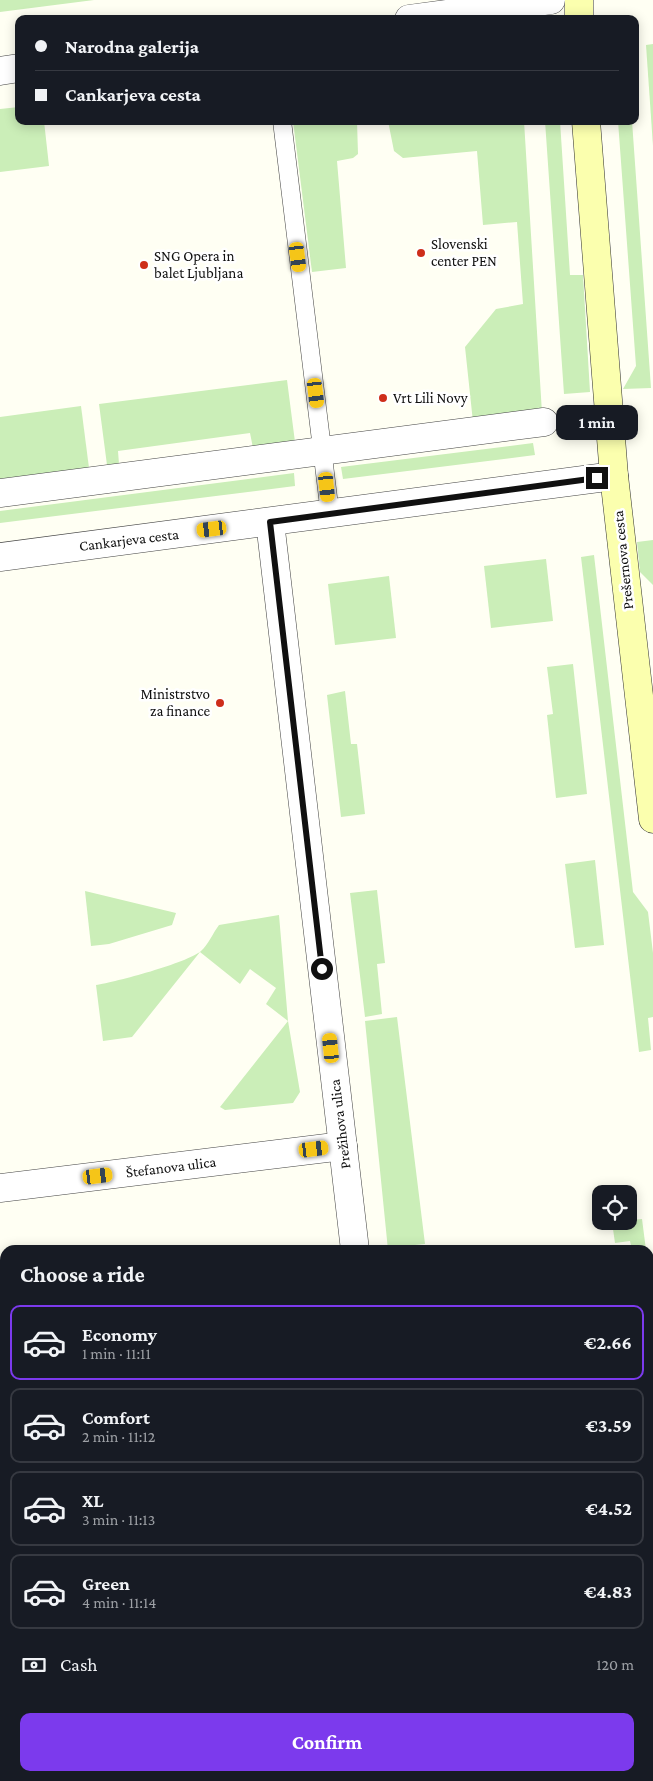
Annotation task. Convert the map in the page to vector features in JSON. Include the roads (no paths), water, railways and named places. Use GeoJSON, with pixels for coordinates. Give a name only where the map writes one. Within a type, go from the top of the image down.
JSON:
{"type":"FeatureCollection","features":[{"type":"Feature","properties":{"kind":"main road"},"geometry":{"type":"LineString","coordinates":[[579,0],[579,15]]}},
{"type":"Feature","properties":{"kind":"main road","name":"Prešernova cesta"},"geometry":{"type":"LineString","coordinates":[[586,125],[614,476],[653,819]]}},
{"type":"Feature","properties":{"kind":"street"},"geometry":{"type":"LineString","coordinates":[[440,15],[552,0]]}},
{"type":"Feature","properties":{"kind":"street"},"geometry":{"type":"LineString","coordinates":[[0,71],[15,69]]}},
{"type":"Feature","properties":{"kind":"street"},"geometry":{"type":"LineString","coordinates":[[0,493],[544,422]]}},
{"type":"Feature","properties":{"kind":"street","name":"Cankarjeva cesta"},"geometry":{"type":"LineString","coordinates":[[0,557],[614,476]]}},
{"type":"Feature","properties":{"kind":"street","name":"Prežihova ulica"},"geometry":{"type":"LineString","coordinates":[[270,522],[354,1245]]}},
{"type":"Feature","properties":{"kind":"street","name":"Štefanova ulica"},"geometry":{"type":"LineString","coordinates":[[0,1188],[343,1146]]}},
{"type":"Feature","properties":{"kind":"lane"},"geometry":{"type":"LineString","coordinates":[[282,125],[330,514]]}},
{"type":"Feature","properties":{"kind":"place","name":"Slovenski center PEN"},"geometry":{"type":"Point","coordinates":[421,253]}},
{"type":"Feature","properties":{"kind":"place","name":"SNG Opera in balet Ljubljana"},"geometry":{"type":"Point","coordinates":[144,265]}},
{"type":"Feature","properties":{"kind":"place","name":"Vrt Lili Novy"},"geometry":{"type":"Point","coordinates":[383,398]}},
{"type":"Feature","properties":{"kind":"place","name":"Ministrstvo za finance"},"geometry":{"type":"Point","coordinates":[220,703]}}]}
